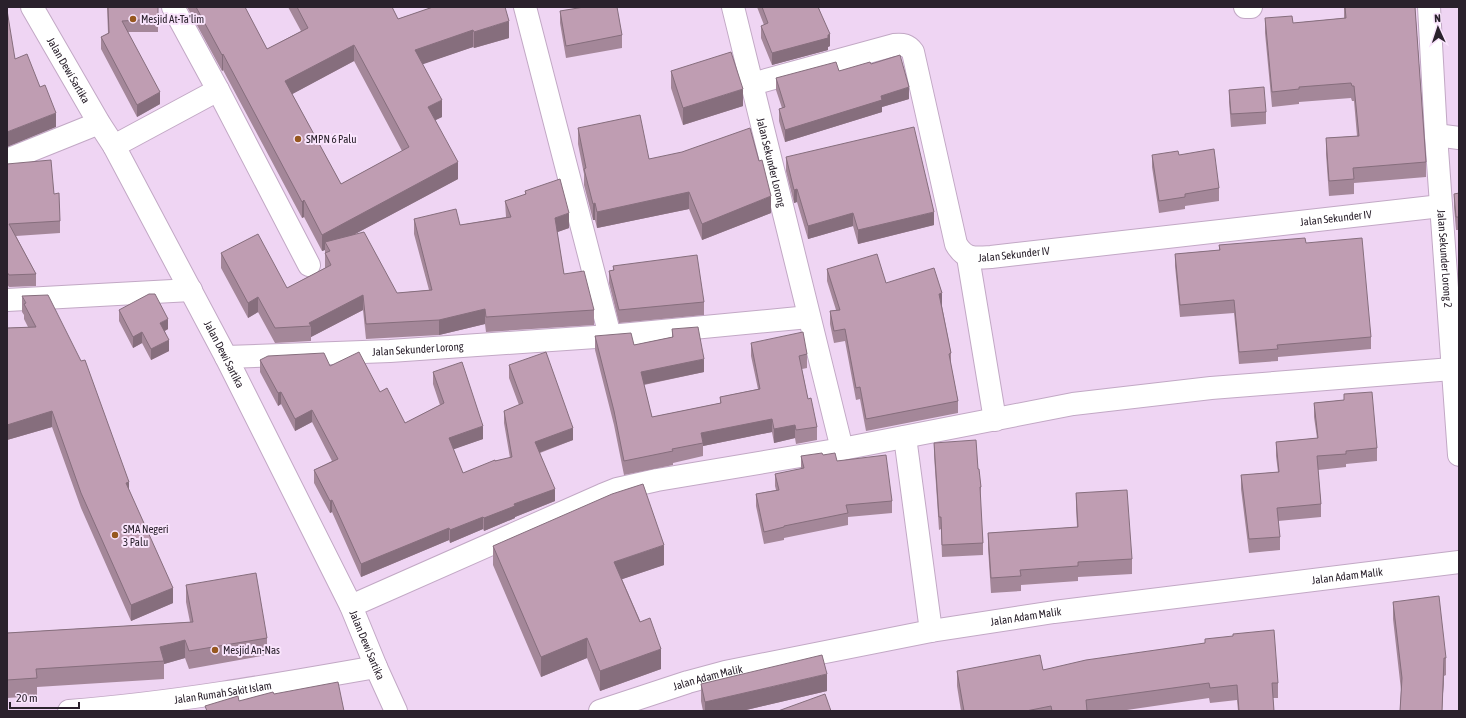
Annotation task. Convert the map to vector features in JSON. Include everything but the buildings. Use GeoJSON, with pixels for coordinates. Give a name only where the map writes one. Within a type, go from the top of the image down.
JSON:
{"type":"FeatureCollection","features":[{"type":"Feature","properties":{"kind":"street","name":"Jalan Dewi Sartika"},"geometry":{"type":"LineString","coordinates":[[32,7],[99,123],[114,146],[226,357],[351,606],[396,711]]}},
{"type":"Feature","properties":{"kind":"street"},"geometry":{"type":"LineString","coordinates":[[173,7],[309,265]]}},
{"type":"Feature","properties":{"kind":"street"},"geometry":{"type":"LineString","coordinates":[[525,7],[610,336]]}},
{"type":"Feature","properties":{"kind":"street","name":"Jalan Sekunder Lorong"},"geometry":{"type":"LineString","coordinates":[[733,7],[842,450]]}},
{"type":"Feature","properties":{"kind":"street"},"geometry":{"type":"LineString","coordinates":[[1245,7],[1250,7]]}},
{"type":"Feature","properties":{"kind":"street","name":"Jalan Sekunder Lorong 2"},"geometry":{"type":"LineString","coordinates":[[1429,7],[1436,135],[1459,455]]}},
{"type":"Feature","properties":{"kind":"street","name":"Jalan Sekunder IV"},"geometry":{"type":"LineString","coordinates":[[752,84],[894,45],[904,44],[908,46],[913,52],[956,244],[960,252],[968,257],[991,257],[1441,206]]}},
{"type":"Feature","properties":{"kind":"street"},"geometry":{"type":"LineString","coordinates":[[114,146],[218,90]]}},
{"type":"Feature","properties":{"kind":"street"},"geometry":{"type":"LineString","coordinates":[[7,160],[99,123]]}},
{"type":"Feature","properties":{"kind":"street"},"geometry":{"type":"LineString","coordinates":[[1436,135],[1459,138]]}},
{"type":"Feature","properties":{"kind":"street"},"geometry":{"type":"LineString","coordinates":[[968,257],[995,420]]}},
{"type":"Feature","properties":{"kind":"street"},"geometry":{"type":"LineString","coordinates":[[7,300],[191,290]]}},
{"type":"Feature","properties":{"kind":"street","name":"Jalan Sekunder Lorong"},"geometry":{"type":"LineString","coordinates":[[226,357],[390,351],[610,336],[809,318]]}},
{"type":"Feature","properties":{"kind":"street"},"geometry":{"type":"LineString","coordinates":[[351,606],[602,495],[617,489],[657,480],[842,450],[1080,403],[1211,388],[1452,369]]}},
{"type":"Feature","properties":{"kind":"street"},"geometry":{"type":"LineString","coordinates":[[905,437],[931,631]]}},
{"type":"Feature","properties":{"kind":"street","name":"Jalan Adam Malik"},"geometry":{"type":"LineString","coordinates":[[600,711],[688,682],[725,672],[931,631],[1054,612],[1459,562]]}},
{"type":"Feature","properties":{"kind":"street","name":"Jalan Rumah Sakit Islam"},"geometry":{"type":"LineString","coordinates":[[69,711],[214,695],[376,667]]}},
{"type":"Feature","properties":{"kind":"place","name":"Mesjid At-Ta'lim"},"geometry":{"type":"Point","coordinates":[133,19]}},
{"type":"Feature","properties":{"kind":"place","name":"SMPN 6 Palu"},"geometry":{"type":"Point","coordinates":[298,139]}},
{"type":"Feature","properties":{"kind":"place","name":"SMA Negeri 3 Palu"},"geometry":{"type":"Point","coordinates":[115,535]}},
{"type":"Feature","properties":{"kind":"place","name":"Mesjid An-Nas"},"geometry":{"type":"Point","coordinates":[215,650]}}]}
